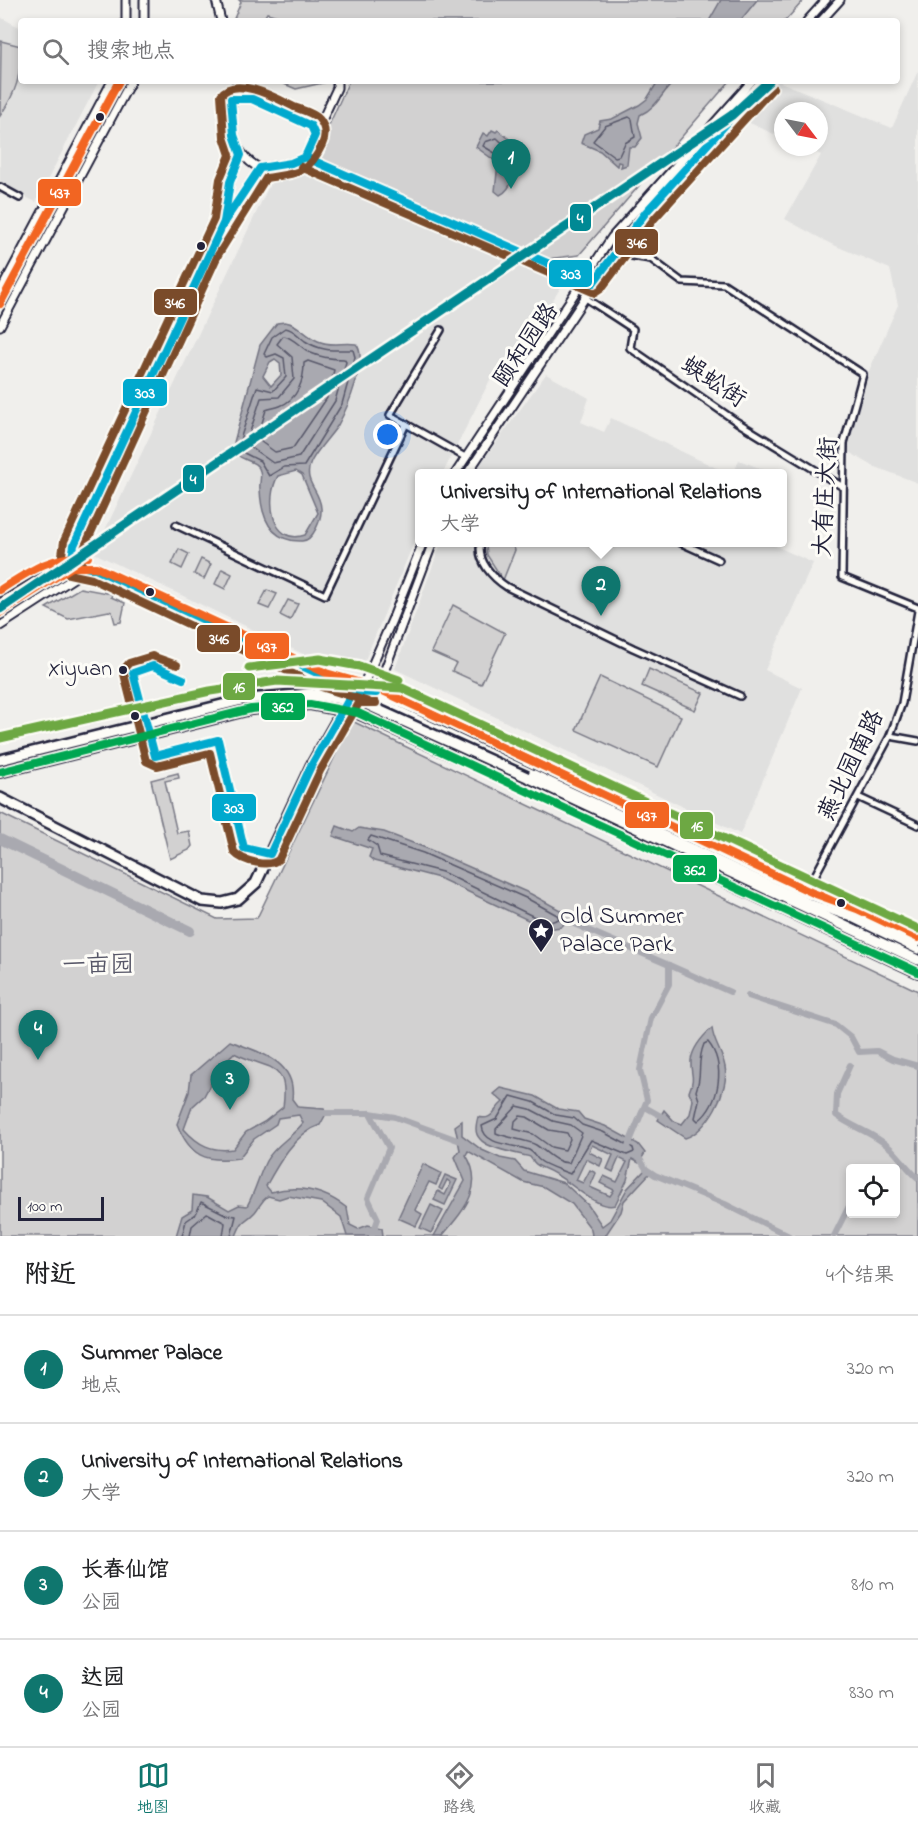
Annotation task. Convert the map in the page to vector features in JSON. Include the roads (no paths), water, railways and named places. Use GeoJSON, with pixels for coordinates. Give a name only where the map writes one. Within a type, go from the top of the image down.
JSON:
{"type":"FeatureCollection","features":[{"type":"Feature","properties":{"kind":"highway"},"geometry":{"type":"LineString","coordinates":[[0,798],[202,901],[222,903],[238,899],[256,883],[311,766],[357,690]]}},
{"type":"Feature","properties":{"kind":"highway"},"geometry":{"type":"LineString","coordinates":[[0,760],[246,699],[309,694],[361,702],[918,960]]}},
{"type":"Feature","properties":{"kind":"highway"},"geometry":{"type":"LineString","coordinates":[[0,772],[251,709],[310,704],[358,713],[521,786],[918,972]]}},
{"type":"Feature","properties":{"kind":"main road"},"geometry":{"type":"LineString","coordinates":[[126,0],[126,18]]}},
{"type":"Feature","properties":{"kind":"main road"},"geometry":{"type":"LineString","coordinates":[[144,0],[144,18]]}},
{"type":"Feature","properties":{"kind":"main road"},"geometry":{"type":"LineString","coordinates":[[216,0],[220,18]]}},
{"type":"Feature","properties":{"kind":"main road"},"geometry":{"type":"LineString","coordinates":[[810,18],[826,0]]}},
{"type":"Feature","properties":{"kind":"main road"},"geometry":{"type":"LineString","coordinates":[[824,18],[840,0]]}},
{"type":"Feature","properties":{"kind":"main road"},"geometry":{"type":"LineString","coordinates":[[0,292],[110,84]]}},
{"type":"Feature","properties":{"kind":"main road"},"geometry":{"type":"LineString","coordinates":[[0,326],[129,84]]}},
{"type":"Feature","properties":{"kind":"main road"},"geometry":{"type":"LineString","coordinates":[[236,84],[231,99],[234,135],[241,155],[260,168],[291,163],[305,157],[337,84]]}},
{"type":"Feature","properties":{"kind":"main road","name":"颐和园路"},"geometry":{"type":"LineString","coordinates":[[458,469],[584,279],[639,205],[749,84]]}},
{"type":"Feature","properties":{"kind":"main road","name":"颐和园路"},"geometry":{"type":"LineString","coordinates":[[470,469],[613,253],[646,212],[762,84]]}},
{"type":"Feature","properties":{"kind":"main road"},"geometry":{"type":"LineString","coordinates":[[224,222],[230,182],[241,155]]}},
{"type":"Feature","properties":{"kind":"main road"},"geometry":{"type":"LineString","coordinates":[[305,157],[550,267],[593,283]]}},
{"type":"Feature","properties":{"kind":"main road"},"geometry":{"type":"LineString","coordinates":[[70,163],[83,170]]}},
{"type":"Feature","properties":{"kind":"main road"},"geometry":{"type":"LineString","coordinates":[[0,614],[57,578],[70,564],[74,545],[224,222],[260,168]]}},
{"type":"Feature","properties":{"kind":"main road"},"geometry":{"type":"LineString","coordinates":[[357,690],[392,620],[421,547]]}},
{"type":"Feature","properties":{"kind":"main road"},"geometry":{"type":"LineString","coordinates":[[376,693],[431,547]]}},
{"type":"Feature","properties":{"kind":"main road"},"geometry":{"type":"LineString","coordinates":[[70,564],[77,576]]}},
{"type":"Feature","properties":{"kind":"main road"},"geometry":{"type":"LineString","coordinates":[[0,603],[52,571],[70,564],[95,569],[809,903],[852,918],[918,950]]}},
{"type":"Feature","properties":{"kind":"main road"},"geometry":{"type":"LineString","coordinates":[[0,626],[77,576],[92,577],[322,683],[376,693],[497,747],[805,894],[850,911],[918,943]]}},
{"type":"Feature","properties":{"kind":"street"},"geometry":{"type":"LineString","coordinates":[[0,187],[20,198]]}},
{"type":"Feature","properties":{"kind":"street","name":"大有庄大街"},"geometry":{"type":"LineString","coordinates":[[613,253],[651,259],[682,282],[724,284],[863,374],[844,443],[842,577],[918,609]]}},
{"type":"Feature","properties":{"kind":"street","name":"蜈蚣街"},"geometry":{"type":"LineString","coordinates":[[584,297],[633,329],[630,348],[737,422],[843,487]]}},
{"type":"Feature","properties":{"kind":"street"},"geometry":{"type":"LineString","coordinates":[[441,330],[390,415],[465,457]]}},
{"type":"Feature","properties":{"kind":"street"},"geometry":{"type":"LineString","coordinates":[[176,525],[325,595],[406,424]]}},
{"type":"Feature","properties":{"kind":"street"},"geometry":{"type":"LineString","coordinates":[[480,547],[485,566],[493,578],[507,587],[740,696]]}},
{"type":"Feature","properties":{"kind":"street"},"geometry":{"type":"LineString","coordinates":[[688,547],[719,560]]}},
{"type":"Feature","properties":{"kind":"street","name":"燕北园南路"},"geometry":{"type":"LineString","coordinates":[[805,894],[890,736],[902,704],[916,632],[918,609]]}},
{"type":"Feature","properties":{"kind":"street"},"geometry":{"type":"LineString","coordinates":[[890,736],[918,741]]}},
{"type":"Feature","properties":{"kind":"street"},"geometry":{"type":"LineString","coordinates":[[858,797],[918,825]]}},
{"type":"Feature","properties":{"kind":"water"},"geometry":{"type":"Polygon","coordinates":[[[721,0],[757,0],[742,18],[711,18],[721,0]]]}},
{"type":"Feature","properties":{"kind":"water"},"geometry":{"type":"Polygon","coordinates":[[[656,84],[672,84],[653,106],[640,115],[638,123],[642,138],[635,147],[629,147],[627,165],[621,167],[622,163],[618,162],[617,166],[600,151],[581,143],[584,134],[598,128],[600,121],[612,119],[647,99],[656,84]]]}},
{"type":"Feature","properties":{"kind":"water"},"geometry":{"type":"Polygon","coordinates":[[[492,130],[496,132],[498,130],[512,141],[517,146],[519,154],[512,182],[500,195],[495,191],[498,163],[476,147],[483,133],[488,136],[492,130]]]}},
{"type":"Feature","properties":{"kind":"water"},"geometry":{"type":"Polygon","coordinates":[[[277,323],[290,323],[323,343],[356,344],[359,351],[358,371],[346,407],[338,425],[311,462],[310,481],[318,496],[321,513],[313,533],[302,541],[282,537],[269,526],[262,509],[261,473],[255,464],[238,456],[232,450],[260,345],[277,323]],[[275,359],[270,362],[263,376],[271,386],[281,375],[280,363],[275,359]],[[296,471],[278,476],[272,496],[274,518],[278,527],[285,534],[294,537],[305,535],[318,513],[302,475],[296,471]]]}},
{"type":"Feature","properties":{"kind":"water"},"geometry":{"type":"Polygon","coordinates":[[[337,826],[353,832],[359,828],[384,832],[426,848],[531,894],[562,911],[567,921],[561,927],[547,929],[439,878],[374,861],[369,857],[372,849],[333,836],[337,826]]]}},
{"type":"Feature","properties":{"kind":"water"},"geometry":{"type":"Polygon","coordinates":[[[712,1028],[725,1067],[724,1087],[709,1119],[693,1134],[685,1138],[658,1120],[664,1110],[674,1121],[682,1124],[690,1114],[693,1100],[689,1092],[692,1078],[692,1055],[699,1042],[712,1028]]]}},
{"type":"Feature","properties":{"kind":"water"},"geometry":{"type":"Polygon","coordinates":[[[230,1041],[274,1060],[288,1075],[292,1086],[292,1099],[298,1107],[324,1109],[326,1114],[320,1125],[303,1135],[288,1150],[266,1186],[271,1192],[302,1189],[330,1197],[347,1208],[350,1225],[358,1229],[368,1225],[382,1228],[383,1236],[347,1236],[341,1217],[321,1202],[288,1196],[279,1199],[268,1196],[243,1223],[236,1236],[176,1236],[182,1216],[192,1210],[193,1195],[207,1197],[229,1210],[239,1205],[247,1206],[270,1155],[303,1123],[299,1115],[278,1118],[276,1124],[254,1139],[239,1158],[217,1159],[200,1155],[187,1144],[177,1124],[189,1092],[191,1075],[230,1041]],[[234,1053],[220,1066],[204,1096],[192,1107],[184,1129],[206,1146],[225,1150],[233,1149],[246,1132],[283,1107],[283,1081],[279,1074],[265,1065],[234,1053]]]}},
{"type":"Feature","properties":{"kind":"water"},"geometry":{"type":"Polygon","coordinates":[[[501,1088],[535,1096],[558,1109],[578,1112],[584,1119],[605,1126],[638,1144],[645,1153],[639,1163],[632,1159],[627,1180],[615,1205],[604,1205],[590,1198],[558,1176],[538,1166],[530,1157],[484,1143],[478,1137],[476,1126],[478,1117],[490,1116],[503,1102],[494,1094],[501,1088]],[[592,1145],[589,1152],[603,1159],[600,1166],[586,1159],[576,1180],[583,1183],[590,1170],[596,1173],[590,1187],[610,1196],[614,1190],[600,1183],[604,1176],[617,1182],[627,1162],[619,1158],[613,1172],[607,1169],[613,1155],[592,1145]]]}},
{"type":"Feature","properties":{"kind":"water"},"geometry":{"type":"Polygon","coordinates":[[[462,1121],[462,1135],[482,1150],[500,1158],[515,1161],[524,1171],[564,1183],[588,1205],[602,1226],[610,1220],[627,1189],[646,1169],[651,1172],[624,1201],[621,1212],[605,1236],[592,1236],[591,1229],[572,1204],[544,1187],[523,1182],[468,1151],[466,1155],[474,1178],[469,1198],[442,1236],[434,1236],[465,1181],[455,1157],[460,1150],[455,1126],[462,1121]]]}},
{"type":"Feature","properties":{"kind":"water"},"geometry":{"type":"Polygon","coordinates":[[[423,1164],[441,1173],[436,1185],[429,1182],[415,1210],[422,1214],[416,1226],[398,1218],[423,1164]]]}},
{"type":"Feature","properties":{"kind":"water"},"geometry":{"type":"Polygon","coordinates":[[[445,1175],[457,1180],[445,1205],[434,1200],[438,1191],[445,1195],[451,1183],[447,1180],[442,1190],[439,1188],[445,1175]]]}},
{"type":"Feature","properties":{"kind":"water"},"geometry":{"type":"Polygon","coordinates":[[[431,1205],[443,1211],[431,1233],[420,1228],[431,1205]]]}},
{"type":"Feature","properties":{"kind":"waterway"},"geometry":{"type":"LineString","coordinates":[[0,839],[190,931]]}},
{"type":"Feature","properties":{"kind":"waterway"},"geometry":{"type":"LineString","coordinates":[[567,921],[669,965]]}},
{"type":"Feature","properties":{"kind":"waterway"},"geometry":{"type":"LineString","coordinates":[[628,1146],[647,1100],[640,1070],[651,1018],[669,984],[669,965],[730,992]]}},
{"type":"Feature","properties":{"kind":"waterway"},"geometry":{"type":"LineString","coordinates":[[748,996],[836,1025],[851,1037],[859,1052],[877,1051],[893,1059],[918,1066]]}},
{"type":"Feature","properties":{"kind":"waterway"},"geometry":{"type":"LineString","coordinates":[[850,1065],[837,1094],[836,1115],[883,1142],[918,1178]]}},
{"type":"Feature","properties":{"kind":"waterway"},"geometry":{"type":"LineString","coordinates":[[645,1107],[661,1116]]}},
{"type":"Feature","properties":{"kind":"waterway"},"geometry":{"type":"LineString","coordinates":[[319,1113],[370,1113],[395,1117],[463,1142]]}},
{"type":"Feature","properties":{"kind":"waterway"},"geometry":{"type":"LineString","coordinates":[[370,1113],[389,1148],[368,1198],[378,1219],[372,1236]]}},
{"type":"Feature","properties":{"kind":"waterway"},"geometry":{"type":"LineString","coordinates":[[637,1154],[646,1169],[655,1175],[725,1204],[789,1236]]}},
{"type":"Feature","properties":{"kind":"waterway"},"geometry":{"type":"LineString","coordinates":[[834,1236],[846,1212]]}},
{"type":"Feature","properties":{"kind":"place","name":"Summer Palace"},"geometry":{"type":"Point","coordinates":[511,189]}},
{"type":"Feature","properties":{"kind":"place","name":"University of International Relations"},"geometry":{"type":"Point","coordinates":[601,616]}},
{"type":"Feature","properties":{"kind":"place","name":"Xiyuan"},"geometry":{"type":"Point","coordinates":[123,670]}},
{"type":"Feature","properties":{"kind":"place","name":"Old Summer Palace Park"},"geometry":{"type":"Point","coordinates":[541,954]}},
{"type":"Feature","properties":{"kind":"place","name":"达园"},"geometry":{"type":"Point","coordinates":[38,1060]}},
{"type":"Feature","properties":{"kind":"place","name":"长春仙馆"},"geometry":{"type":"Point","coordinates":[230,1110]}},
{"type":"Feature","properties":{"kind":"park label","name":"一亩园"},"geometry":{"type":"Point","coordinates":[98,966]}}]}
